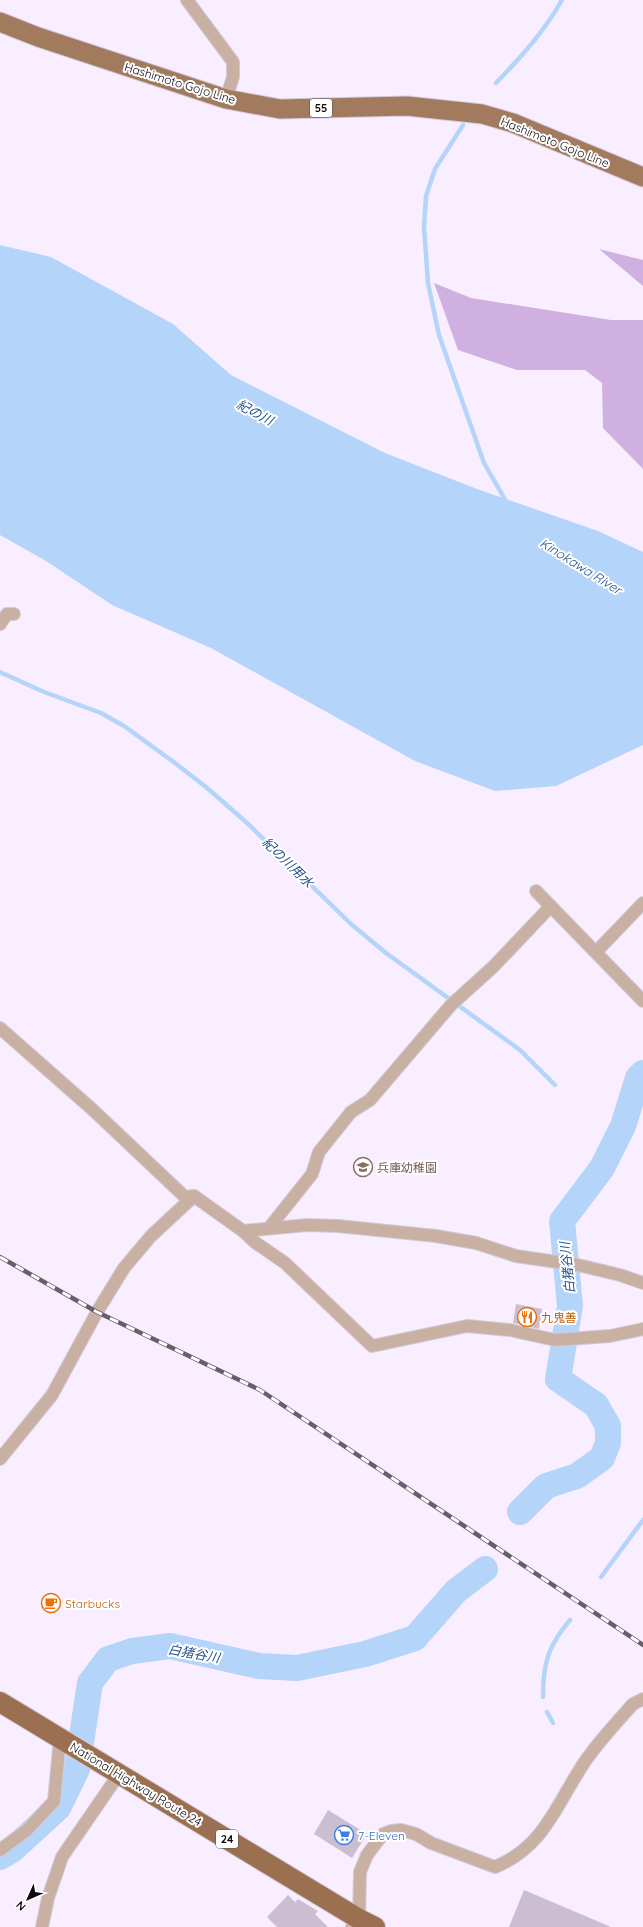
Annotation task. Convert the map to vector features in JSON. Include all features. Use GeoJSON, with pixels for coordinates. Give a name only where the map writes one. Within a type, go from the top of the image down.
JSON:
{"type":"FeatureCollection","features":[{"type":"Feature","properties":{"kind":"highway","name":"National Highway Route 24"},"geometry":{"type":"LineString","coordinates":[[0,1702],[362,1924]]}},
{"type":"Feature","properties":{"kind":"main road","name":"Hashimoto Gojo Line"},"geometry":{"type":"LineString","coordinates":[[0,22],[38,37],[226,99],[280,109],[407,106],[482,114],[514,123],[643,177]]}},
{"type":"Feature","properties":{"kind":"street"},"geometry":{"type":"LineString","coordinates":[[187,0],[233,62],[233,77],[226,99]]}},
{"type":"Feature","properties":{"kind":"street"},"geometry":{"type":"LineString","coordinates":[[0,624],[7,614],[14,614]]}},
{"type":"Feature","properties":{"kind":"street"},"geometry":{"type":"LineString","coordinates":[[536,891],[643,1001]]}},
{"type":"Feature","properties":{"kind":"street"},"geometry":{"type":"LineString","coordinates":[[596,952],[643,903]]}},
{"type":"Feature","properties":{"kind":"street"},"geometry":{"type":"LineString","coordinates":[[270,1228],[312,1174],[318,1152],[351,1112],[370,1100],[454,1002],[493,966],[551,906]]}},
{"type":"Feature","properties":{"kind":"street"},"geometry":{"type":"LineString","coordinates":[[0,1028],[93,1110],[185,1197],[194,1196],[243,1231],[256,1243],[286,1263],[372,1346],[467,1326],[510,1330],[560,1340],[610,1336],[643,1329]]}},
{"type":"Feature","properties":{"kind":"street"},"geometry":{"type":"LineString","coordinates":[[0,1459],[52,1395],[124,1268],[151,1236],[194,1196]]}},
{"type":"Feature","properties":{"kind":"street"},"geometry":{"type":"LineString","coordinates":[[243,1231],[307,1224],[436,1236],[476,1243],[516,1256],[572,1265],[620,1275],[643,1283]]}},
{"type":"Feature","properties":{"kind":"street"},"geometry":{"type":"LineString","coordinates":[[362,1924],[360,1872],[367,1855],[383,1834],[401,1830],[416,1834],[431,1843],[495,1867],[511,1860],[528,1847],[551,1818],[591,1755],[632,1704],[643,1699]]}},
{"type":"Feature","properties":{"kind":"street"},"geometry":{"type":"LineString","coordinates":[[0,1850],[27,1830],[54,1800],[60,1738]]}},
{"type":"Feature","properties":{"kind":"street"},"geometry":{"type":"LineString","coordinates":[[42,1927],[48,1898],[62,1857],[119,1774]]}},
{"type":"Feature","properties":{"kind":"shaded area"},"geometry":{"type":"Polygon","coordinates":[[[599,249],[643,260],[643,286],[599,249]]]}},
{"type":"Feature","properties":{"kind":"shaded area"},"geometry":{"type":"Polygon","coordinates":[[[434,283],[471,298],[611,320],[643,320],[643,469],[603,428],[602,383],[585,370],[517,370],[458,350],[434,283]]]}},
{"type":"Feature","properties":{"kind":"water"},"geometry":{"type":"Polygon","coordinates":[[[0,245],[51,257],[173,324],[231,375],[385,453],[477,489],[598,531],[643,552],[643,745],[556,786],[495,791],[415,761],[211,648],[112,605],[46,561],[0,535],[0,245]]]}},
{"type":"Feature","properties":{"kind":"building","name":"九鬼善"},"geometry":{"type":"Polygon","coordinates":[[[516,1304],[542,1309],[539,1329],[513,1323],[516,1304]]]}},
{"type":"Feature","properties":{"kind":"building"},"geometry":{"type":"Polygon","coordinates":[[[328,1810],[367,1834],[352,1858],[314,1834],[328,1810]]]}},
{"type":"Feature","properties":{"kind":"building"},"geometry":{"type":"Polygon","coordinates":[[[524,1890],[611,1927],[509,1927],[524,1890]]]}},
{"type":"Feature","properties":{"kind":"building"},"geometry":{"type":"Polygon","coordinates":[[[288,1895],[295,1902],[298,1899],[318,1911],[315,1914],[328,1927],[277,1927],[267,1917],[288,1895]]]}},
{"type":"Feature","properties":{"kind":"waterway"},"geometry":{"type":"LineString","coordinates":[[496,83],[532,44],[548,23],[562,0]]}},
{"type":"Feature","properties":{"kind":"waterway"},"geometry":{"type":"LineString","coordinates":[[463,125],[435,169],[426,196],[424,227],[428,283],[439,335],[484,463],[507,503]]}},
{"type":"Feature","properties":{"kind":"waterway","name":"紀の川用水"},"geometry":{"type":"LineString","coordinates":[[0,672],[44,692],[101,713],[124,726],[171,760],[206,787],[246,822],[351,924],[386,953],[520,1050],[555,1085]]}},
{"type":"Feature","properties":{"kind":"waterway","name":"白猪谷川"},"geometry":{"type":"LineString","coordinates":[[520,1512],[546,1486],[577,1476],[602,1458],[608,1443],[608,1426],[596,1405],[558,1379],[570,1306],[562,1221],[602,1168],[623,1126],[638,1078],[643,1073]]}},
{"type":"Feature","properties":{"kind":"waterway","name":"紀の川用水"},"geometry":{"type":"LineString","coordinates":[[601,1577],[643,1520]]}},
{"type":"Feature","properties":{"kind":"waterway","name":"白猪谷川"},"geometry":{"type":"LineString","coordinates":[[0,1857],[12,1850],[58,1808],[77,1769],[90,1683],[108,1659],[132,1651],[170,1646],[259,1666],[297,1668],[365,1654],[415,1638],[456,1591],[485,1569]]}},
{"type":"Feature","properties":{"kind":"waterway","name":"紀の川用水"},"geometry":{"type":"LineString","coordinates":[[543,1697],[544,1674],[548,1656],[556,1638],[570,1620]]}},
{"type":"Feature","properties":{"kind":"waterway","name":"紀の川用水"},"geometry":{"type":"LineString","coordinates":[[547,1712],[553,1723]]}},
{"type":"Feature","properties":{"kind":"railway"},"geometry":{"type":"LineString","coordinates":[[0,1257],[97,1312],[260,1390],[643,1645]]}},
{"type":"Feature","properties":{"kind":"place","name":"兵庫幼稚園"},"geometry":{"type":"Point","coordinates":[363,1167]}},
{"type":"Feature","properties":{"kind":"place","name":"九鬼善"},"geometry":{"type":"Point","coordinates":[527,1317]}},
{"type":"Feature","properties":{"kind":"place","name":"Starbucks"},"geometry":{"type":"Point","coordinates":[51,1603]}},
{"type":"Feature","properties":{"kind":"place","name":"7-Eleven"},"geometry":{"type":"Point","coordinates":[344,1835]}},
{"type":"Feature","properties":{"kind":"water label","name":"紀の川"},"geometry":{"type":"Point","coordinates":[255,412]}},
{"type":"Feature","properties":{"kind":"water label","name":"Kinokawa River"},"geometry":{"type":"Point","coordinates":[581,566]}}]}
